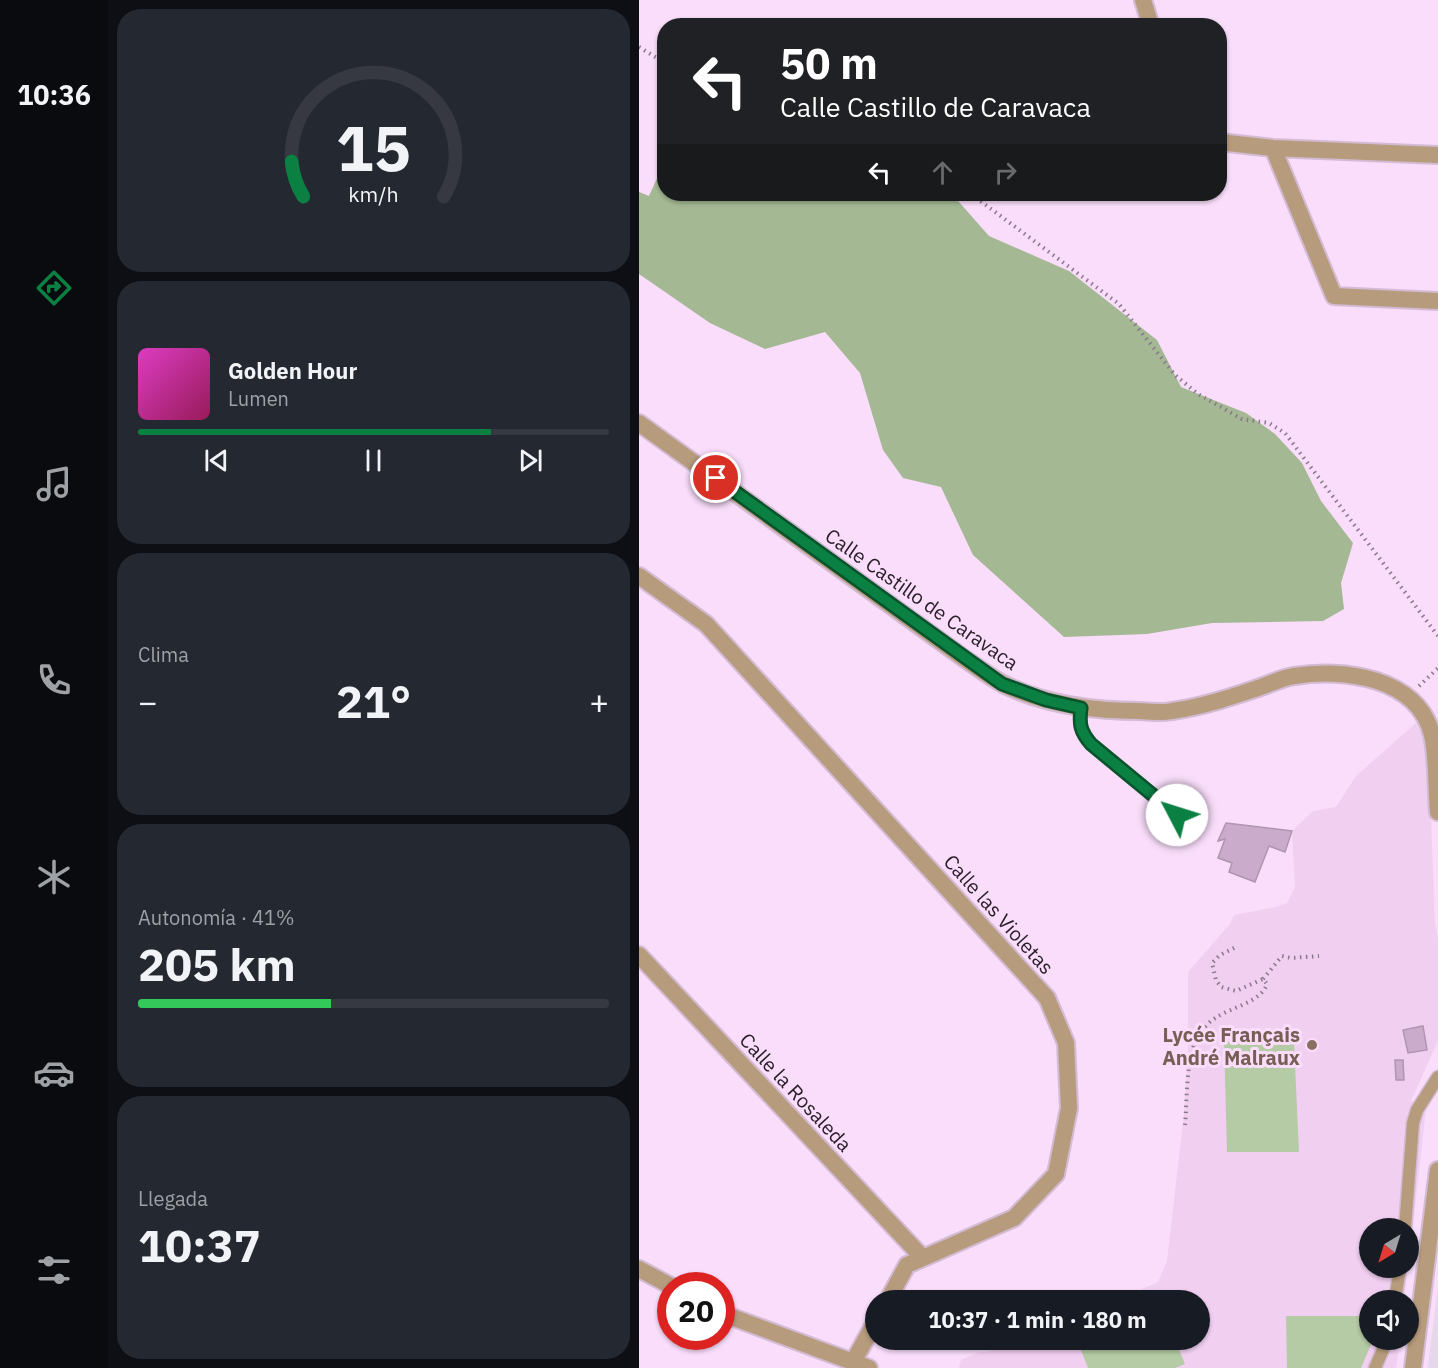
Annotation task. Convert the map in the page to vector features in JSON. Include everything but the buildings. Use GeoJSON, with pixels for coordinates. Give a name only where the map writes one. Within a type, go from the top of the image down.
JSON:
{"type":"FeatureCollection","features":[{"type":"Feature","properties":{"kind":"street"},"geometry":{"type":"LineString","coordinates":[[1143,0],[1149,18]]}},
{"type":"Feature","properties":{"kind":"street"},"geometry":{"type":"LineString","coordinates":[[1227,143],[1273,148],[1438,154]]}},
{"type":"Feature","properties":{"kind":"street"},"geometry":{"type":"LineString","coordinates":[[1273,148],[1334,296],[1438,301]]}},
{"type":"Feature","properties":{"kind":"street","name":"Calle Castillo de Caravaca"},"geometry":{"type":"LineString","coordinates":[[639,423],[1002,684],[1046,700],[1081,708],[1170,712],[1219,702],[1293,676],[1332,673],[1384,683],[1413,701],[1427,723],[1432,735],[1438,812]]}},
{"type":"Feature","properties":{"kind":"street","name":"Calle las Violetas"},"geometry":{"type":"LineString","coordinates":[[639,576],[706,624],[1047,998],[1066,1043],[1069,1107],[1056,1174],[1014,1218],[907,1265],[893,1290]]}},
{"type":"Feature","properties":{"kind":"street","name":"Calle la Rosaleda"},"geometry":{"type":"LineString","coordinates":[[639,955],[923,1258]]}},
{"type":"Feature","properties":{"kind":"street"},"geometry":{"type":"LineString","coordinates":[[1413,1368],[1438,1170]]}},
{"type":"Feature","properties":{"kind":"street"},"geometry":{"type":"LineString","coordinates":[[639,1269],[657,1279]]}},
{"type":"Feature","properties":{"kind":"street"},"geometry":{"type":"LineString","coordinates":[[735,1318],[864,1366],[868,1350]]}},
{"type":"Feature","properties":{"kind":"lane"},"geometry":{"type":"LineString","coordinates":[[1081,708],[1079,724],[1091,744],[1177,815]]}},
{"type":"Feature","properties":{"kind":"lane"},"geometry":{"type":"LineString","coordinates":[[1406,1218],[1413,1123],[1417,1110],[1438,1077]]}},
{"type":"Feature","properties":{"kind":"lane"},"geometry":{"type":"LineString","coordinates":[[1375,1368],[1383,1350]]}},
{"type":"Feature","properties":{"kind":"path"},"geometry":{"type":"LineString","coordinates":[[639,46],[657,58]]}},
{"type":"Feature","properties":{"kind":"path"},"geometry":{"type":"LineString","coordinates":[[981,201],[1119,304],[1175,375],[1198,394],[1242,419],[1269,423],[1285,432],[1438,636]]}},
{"type":"Feature","properties":{"kind":"path"},"geometry":{"type":"LineString","coordinates":[[1238,946],[1220,955],[1212,963],[1216,980],[1221,987],[1236,991],[1263,979],[1283,956],[1291,958],[1319,956]]}},
{"type":"Feature","properties":{"kind":"path"},"geometry":{"type":"LineString","coordinates":[[1185,1125],[1191,1054],[1195,1042],[1207,1024],[1218,1016],[1258,997],[1267,984],[1263,979]]}},
{"type":"Feature","properties":{"kind":"shaded area","name":"Lycée Français André Malraux"},"geometry":{"type":"Polygon","coordinates":[[[1416,723],[1427,742],[1429,764],[1435,924],[1438,938],[1438,1041],[1411,1101],[1426,1109],[1414,1218],[1359,1218],[1359,1278],[1407,1278],[1405,1290],[1359,1290],[1359,1350],[1399,1350],[1396,1368],[959,1368],[961,1360],[979,1352],[992,1350],[1210,1350],[1210,1290],[1140,1290],[1158,1282],[1167,1261],[1184,1114],[1188,1049],[1188,972],[1230,924],[1234,915],[1287,903],[1295,887],[1292,831],[1313,811],[1336,807],[1356,776],[1416,723]]]}},
{"type":"Feature","properties":{"kind":"shaded area"},"geometry":{"type":"Polygon","coordinates":[[[1438,1288],[1438,1368],[1428,1368],[1430,1350],[1438,1288]]]}},
{"type":"Feature","properties":{"kind":"green space"},"geometry":{"type":"Polygon","coordinates":[[[657,178],[657,201],[958,201],[989,236],[1069,271],[1157,340],[1181,387],[1246,413],[1275,434],[1302,463],[1321,501],[1353,543],[1341,583],[1344,609],[1323,621],[1212,623],[1147,634],[1064,637],[973,555],[941,487],[903,478],[883,450],[860,373],[825,332],[765,349],[710,323],[639,274],[639,192],[649,196],[657,178]]]}},
{"type":"Feature","properties":{"kind":"green space"},"geometry":{"type":"Polygon","coordinates":[[[1224,1042],[1294,1043],[1299,1152],[1227,1152],[1224,1042]]]}},
{"type":"Feature","properties":{"kind":"green space"},"geometry":{"type":"Polygon","coordinates":[[[1286,1316],[1359,1316],[1359,1350],[1369,1350],[1361,1368],[1287,1368],[1286,1316]]]}},
{"type":"Feature","properties":{"kind":"green space"},"geometry":{"type":"Polygon","coordinates":[[[1081,1350],[1179,1350],[1185,1364],[1175,1368],[1088,1368],[1081,1350]]]}},
{"type":"Feature","properties":{"kind":"place","name":"Lycée Français André Malraux"},"geometry":{"type":"Point","coordinates":[1312,1045]}},
{"type":"Feature","properties":{"kind":"route"},"geometry":{"type":"LineString","coordinates":[[716,478],[1002,684],[1046,700],[1081,708],[1079,724],[1091,744],[1177,815]]}}]}
